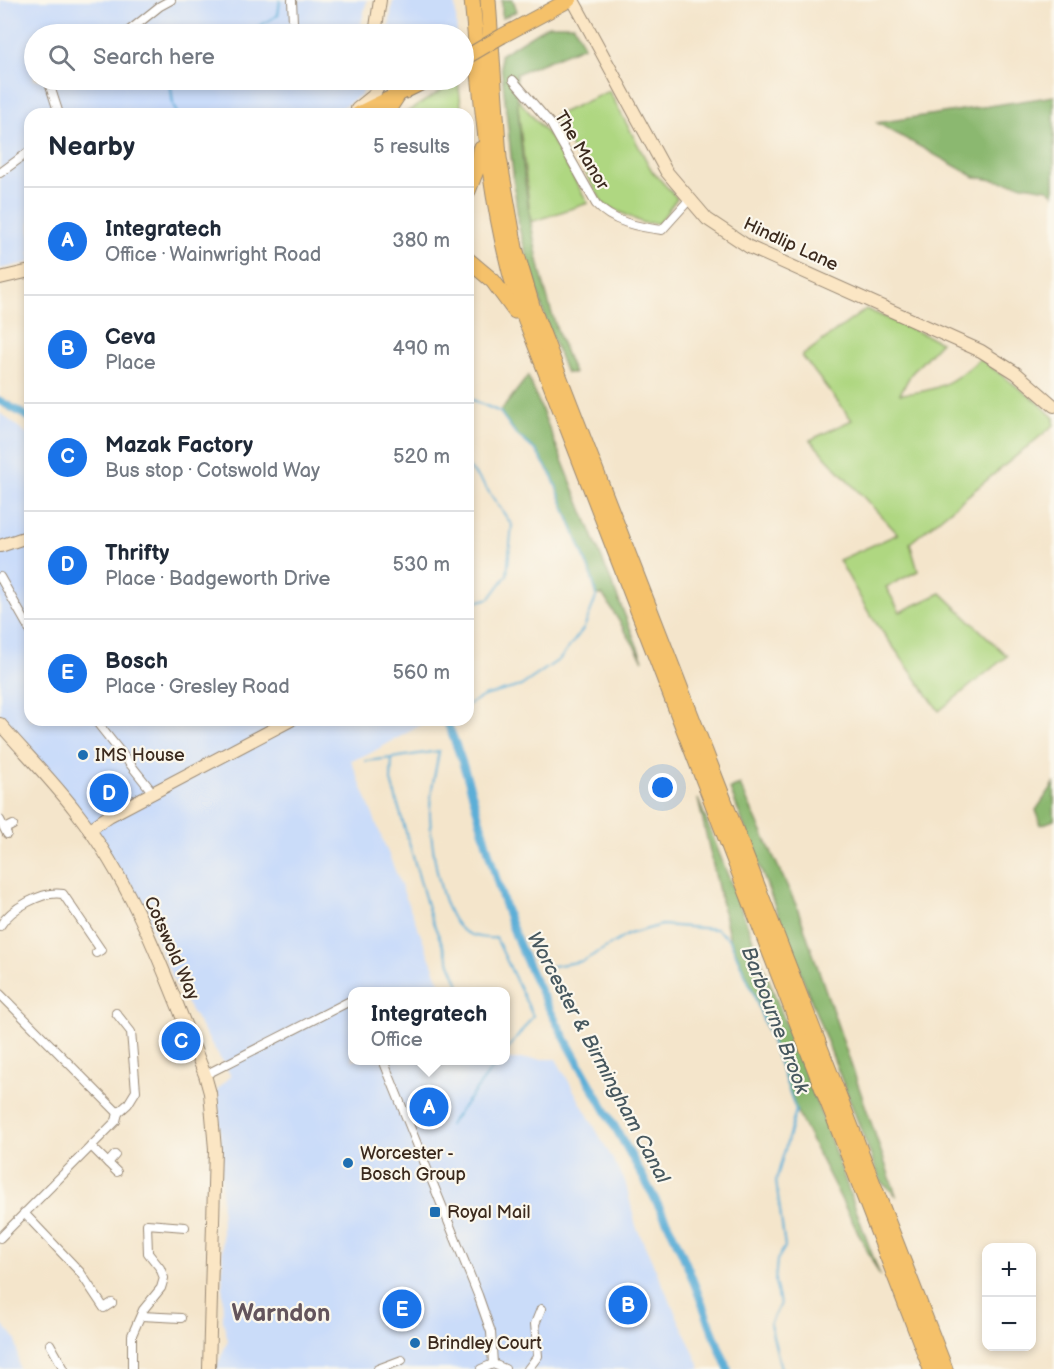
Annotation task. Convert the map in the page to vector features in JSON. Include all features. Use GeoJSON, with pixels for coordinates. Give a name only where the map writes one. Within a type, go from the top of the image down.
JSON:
{"type":"FeatureCollection","features":[{"type":"Feature","properties":{"kind":"highway"},"geometry":{"type":"LineString","coordinates":[[472,0],[490,181],[506,262],[530,333],[931,1369]]}},
{"type":"Feature","properties":{"kind":"highway"},"geometry":{"type":"LineString","coordinates":[[489,2],[499,158],[515,248],[532,309],[945,1369]]}},
{"type":"Feature","properties":{"kind":"highway"},"geometry":{"type":"LineString","coordinates":[[474,176],[479,163],[485,130]]}},
{"type":"Feature","properties":{"kind":"highway"},"geometry":{"type":"LineString","coordinates":[[474,264],[504,294],[530,333]]}},
{"type":"Feature","properties":{"kind":"main road"},"geometry":{"type":"LineString","coordinates":[[474,52],[571,0]]}},
{"type":"Feature","properties":{"kind":"main road"},"geometry":{"type":"LineString","coordinates":[[369,108],[399,90]]}},
{"type":"Feature","properties":{"kind":"main road"},"geometry":{"type":"LineString","coordinates":[[388,108],[399,90]]}},
{"type":"Feature","properties":{"kind":"street"},"geometry":{"type":"LineString","coordinates":[[138,24],[171,0]]}},
{"type":"Feature","properties":{"kind":"street"},"geometry":{"type":"LineString","coordinates":[[291,0],[293,22]]}},
{"type":"Feature","properties":{"kind":"street"},"geometry":{"type":"LineString","coordinates":[[376,24],[380,0]]}},
{"type":"Feature","properties":{"kind":"street","name":"Hindlip Lane"},"geometry":{"type":"LineString","coordinates":[[571,0],[666,171],[707,219],[749,247],[981,351],[1016,373],[1054,406]]}},
{"type":"Feature","properties":{"kind":"street","name":"The Manor"},"geometry":{"type":"LineString","coordinates":[[513,80],[551,124],[591,195],[604,213],[615,219],[662,230],[689,200]]}},
{"type":"Feature","properties":{"kind":"street"},"geometry":{"type":"LineString","coordinates":[[51,90],[57,108]]}},
{"type":"Feature","properties":{"kind":"street"},"geometry":{"type":"LineString","coordinates":[[358,108],[373,96],[376,90]]}},
{"type":"Feature","properties":{"kind":"street"},"geometry":{"type":"LineString","coordinates":[[0,173],[24,155]]}},
{"type":"Feature","properties":{"kind":"street"},"geometry":{"type":"LineString","coordinates":[[0,278],[24,272]]}},
{"type":"Feature","properties":{"kind":"street"},"geometry":{"type":"LineString","coordinates":[[0,546],[24,538]]}},
{"type":"Feature","properties":{"kind":"street"},"geometry":{"type":"LineString","coordinates":[[0,577],[24,619]]}},
{"type":"Feature","properties":{"kind":"street","name":"Cotswold Way"},"geometry":{"type":"LineString","coordinates":[[0,724],[75,810],[145,925],[172,987],[205,1075],[210,1093],[215,1149],[209,1369]]}},
{"type":"Feature","properties":{"kind":"street"},"geometry":{"type":"LineString","coordinates":[[100,726],[154,794]]}},
{"type":"Feature","properties":{"kind":"street"},"geometry":{"type":"LineString","coordinates":[[89,830],[109,816],[280,726]]}},
{"type":"Feature","properties":{"kind":"street"},"geometry":{"type":"LineString","coordinates":[[0,820],[8,829]]}},
{"type":"Feature","properties":{"kind":"street"},"geometry":{"type":"LineString","coordinates":[[2,920],[54,892],[63,894],[101,950],[96,953]]}},
{"type":"Feature","properties":{"kind":"street"},"geometry":{"type":"LineString","coordinates":[[0,994],[118,1113]]}},
{"type":"Feature","properties":{"kind":"street"},"geometry":{"type":"LineString","coordinates":[[205,1075],[348,1002]]}},
{"type":"Feature","properties":{"kind":"street"},"geometry":{"type":"LineString","coordinates":[[0,1238],[116,1120],[118,1113],[128,1104],[136,1091],[131,1032],[116,1014]]}},
{"type":"Feature","properties":{"kind":"street"},"geometry":{"type":"LineString","coordinates":[[385,1065],[478,1295],[491,1332],[494,1364]]}},
{"type":"Feature","properties":{"kind":"street"},"geometry":{"type":"LineString","coordinates":[[91,1146],[117,1172]]}},
{"type":"Feature","properties":{"kind":"street"},"geometry":{"type":"LineString","coordinates":[[108,1162],[115,1155]]}},
{"type":"Feature","properties":{"kind":"street"},"geometry":{"type":"LineString","coordinates":[[24,1213],[80,1272],[104,1308],[112,1303]]}},
{"type":"Feature","properties":{"kind":"street"},"geometry":{"type":"LineString","coordinates":[[132,1369],[132,1335],[150,1300],[161,1288],[164,1278],[160,1268],[148,1253],[147,1224],[185,1227]]}},
{"type":"Feature","properties":{"kind":"street"},"geometry":{"type":"LineString","coordinates":[[528,1369],[538,1356],[535,1324],[541,1309]]}},
{"type":"Feature","properties":{"kind":"street"},"geometry":{"type":"LineString","coordinates":[[141,1316],[181,1318]]}},
{"type":"Feature","properties":{"kind":"street"},"geometry":{"type":"LineString","coordinates":[[50,1344],[64,1369]]}},
{"type":"Feature","properties":{"kind":"street"},"geometry":{"type":"LineString","coordinates":[[384,1368],[402,1360]]}},
{"type":"Feature","properties":{"kind":"street"},"geometry":{"type":"LineString","coordinates":[[481,1369],[494,1364],[505,1369]]}},
{"type":"Feature","properties":{"kind":"shaded area"},"geometry":{"type":"Polygon","coordinates":[[[0,0],[367,0],[361,24],[24,24],[24,90],[363,90],[361,95],[341,108],[24,108],[24,263],[0,269],[0,0]]]}},
{"type":"Feature","properties":{"kind":"shaded area"},"geometry":{"type":"Polygon","coordinates":[[[393,0],[455,0],[456,24],[389,24],[393,0]]]}},
{"type":"Feature","properties":{"kind":"shaded area"},"geometry":{"type":"Polygon","coordinates":[[[0,413],[24,431],[24,726],[419,726],[367,755],[351,760],[441,987],[348,987],[348,1065],[510,1065],[510,1059],[556,1059],[625,1181],[636,1226],[701,1369],[216,1369],[228,1340],[223,1321],[221,1150],[217,1090],[231,1076],[175,984],[149,923],[29,754],[0,718],[0,413]]]}},
{"type":"Feature","properties":{"kind":"shaded area"},"geometry":{"type":"Polygon","coordinates":[[[0,1322],[16,1339],[19,1369],[0,1369],[0,1322]]]}},
{"type":"Feature","properties":{"kind":"green space"},"geometry":{"type":"Polygon","coordinates":[[[502,0],[513,0],[517,11],[502,18],[502,0]]]}},
{"type":"Feature","properties":{"kind":"green space"},"geometry":{"type":"Polygon","coordinates":[[[548,25],[574,25],[584,46],[516,74],[518,112],[526,188],[539,264],[548,302],[574,373],[566,373],[547,324],[519,228],[500,55],[548,25]]]}},
{"type":"Feature","properties":{"kind":"green space"},"geometry":{"type":"Polygon","coordinates":[[[442,90],[459,90],[461,108],[414,108],[442,90]]]}},
{"type":"Feature","properties":{"kind":"green space"},"geometry":{"type":"Polygon","coordinates":[[[609,91],[652,171],[677,198],[659,223],[643,223],[603,204],[554,116],[609,91]]]}},
{"type":"Feature","properties":{"kind":"green space"},"geometry":{"type":"Polygon","coordinates":[[[1054,96],[1054,194],[1048,189],[975,177],[877,123],[1054,96]]]}},
{"type":"Feature","properties":{"kind":"green space"},"geometry":{"type":"Polygon","coordinates":[[[517,98],[550,137],[588,203],[531,222],[517,98]]]}},
{"type":"Feature","properties":{"kind":"green space"},"geometry":{"type":"Polygon","coordinates":[[[866,309],[941,342],[911,374],[900,394],[935,388],[953,380],[980,359],[1039,403],[1054,418],[1054,425],[910,543],[918,571],[886,587],[900,612],[941,593],[1007,656],[939,711],[869,613],[839,560],[898,534],[810,440],[852,420],[802,356],[866,309]]]}},
{"type":"Feature","properties":{"kind":"green space"},"geometry":{"type":"Polygon","coordinates":[[[528,376],[643,660],[603,595],[597,595],[552,476],[536,451],[516,434],[500,412],[528,376]]]}},
{"type":"Feature","properties":{"kind":"green space"},"geometry":{"type":"Polygon","coordinates":[[[1054,784],[1054,820],[1041,825],[1036,810],[1054,784]]]}},
{"type":"Feature","properties":{"kind":"green space"},"geometry":{"type":"Polygon","coordinates":[[[740,785],[797,907],[896,1195],[881,1182],[730,789],[740,785]]]}},
{"type":"Feature","properties":{"kind":"green space"},"geometry":{"type":"Polygon","coordinates":[[[698,799],[822,1116],[880,1276],[796,1110],[753,992],[730,940],[698,799]]]}},
{"type":"Feature","properties":{"kind":"waterway","name":"Barbourne Brook"},"geometry":{"type":"LineString","coordinates":[[262,24],[278,15],[280,0]]}},
{"type":"Feature","properties":{"kind":"waterway","name":"Barbourne Brook"},"geometry":{"type":"LineString","coordinates":[[171,90],[175,108]]}},
{"type":"Feature","properties":{"kind":"waterway","name":"Worcester & Birmingham Canal"},"geometry":{"type":"LineString","coordinates":[[0,401],[24,415]]}},
{"type":"Feature","properties":{"kind":"waterway","name":"Barbourne Brook"},"geometry":{"type":"LineString","coordinates":[[474,401],[500,412],[516,434],[536,451],[552,476],[597,595],[584,628],[560,659],[521,686],[484,696],[474,702]]}},
{"type":"Feature","properties":{"kind":"waterway"},"geometry":{"type":"LineString","coordinates":[[474,473],[512,525],[507,575],[490,598],[474,602]]}},
{"type":"Feature","properties":{"kind":"waterway","name":"Worcester & Birmingham Canal"},"geometry":{"type":"LineString","coordinates":[[448,726],[467,776],[501,893],[521,949],[554,1018],[674,1237],[728,1369]]}},
{"type":"Feature","properties":{"kind":"waterway","name":"Barbourne Brook"},"geometry":{"type":"LineString","coordinates":[[460,987],[430,915],[391,781],[392,758],[439,751],[430,815],[434,857],[441,889],[451,916],[461,929],[475,936],[496,938],[533,1016],[510,1047]]}},
{"type":"Feature","properties":{"kind":"waterway"},"geometry":{"type":"LineString","coordinates":[[366,761],[392,758]]}},
{"type":"Feature","properties":{"kind":"waterway","name":"Barbourne Brook"},"geometry":{"type":"LineString","coordinates":[[547,967],[583,961],[629,934],[662,925],[716,929],[730,940],[753,992],[796,1110],[776,1181],[785,1247],[777,1260],[775,1282],[780,1304],[770,1324],[781,1369]]}},
{"type":"Feature","properties":{"kind":"waterway","name":"Barbourne Brook"},"geometry":{"type":"LineString","coordinates":[[449,1125],[495,1065]]}},
{"type":"Feature","properties":{"kind":"place","name":"IMS House"},"geometry":{"type":"Point","coordinates":[83,755]}},
{"type":"Feature","properties":{"kind":"place","name":"Thrifty"},"geometry":{"type":"Point","coordinates":[109,793]}},
{"type":"Feature","properties":{"kind":"place","name":"Mazak Factory"},"geometry":{"type":"Point","coordinates":[181,1041]}},
{"type":"Feature","properties":{"kind":"place","name":"Integratech"},"geometry":{"type":"Point","coordinates":[429,1107]}},
{"type":"Feature","properties":{"kind":"place","name":"Worcester - Bosch Group"},"geometry":{"type":"Point","coordinates":[348,1163]}},
{"type":"Feature","properties":{"kind":"place","name":"Royal Mail"},"geometry":{"type":"Point","coordinates":[435,1212]}},
{"type":"Feature","properties":{"kind":"place","name":"Ceva"},"geometry":{"type":"Point","coordinates":[628,1305]}},
{"type":"Feature","properties":{"kind":"place","name":"Bosch"},"geometry":{"type":"Point","coordinates":[402,1309]}},
{"type":"Feature","properties":{"kind":"place","name":"Brindley Court"},"geometry":{"type":"Point","coordinates":[415,1343]}},
{"type":"Feature","properties":{"kind":"district","name":"Warndon"},"geometry":{"type":"Point","coordinates":[281,1313]}}]}
